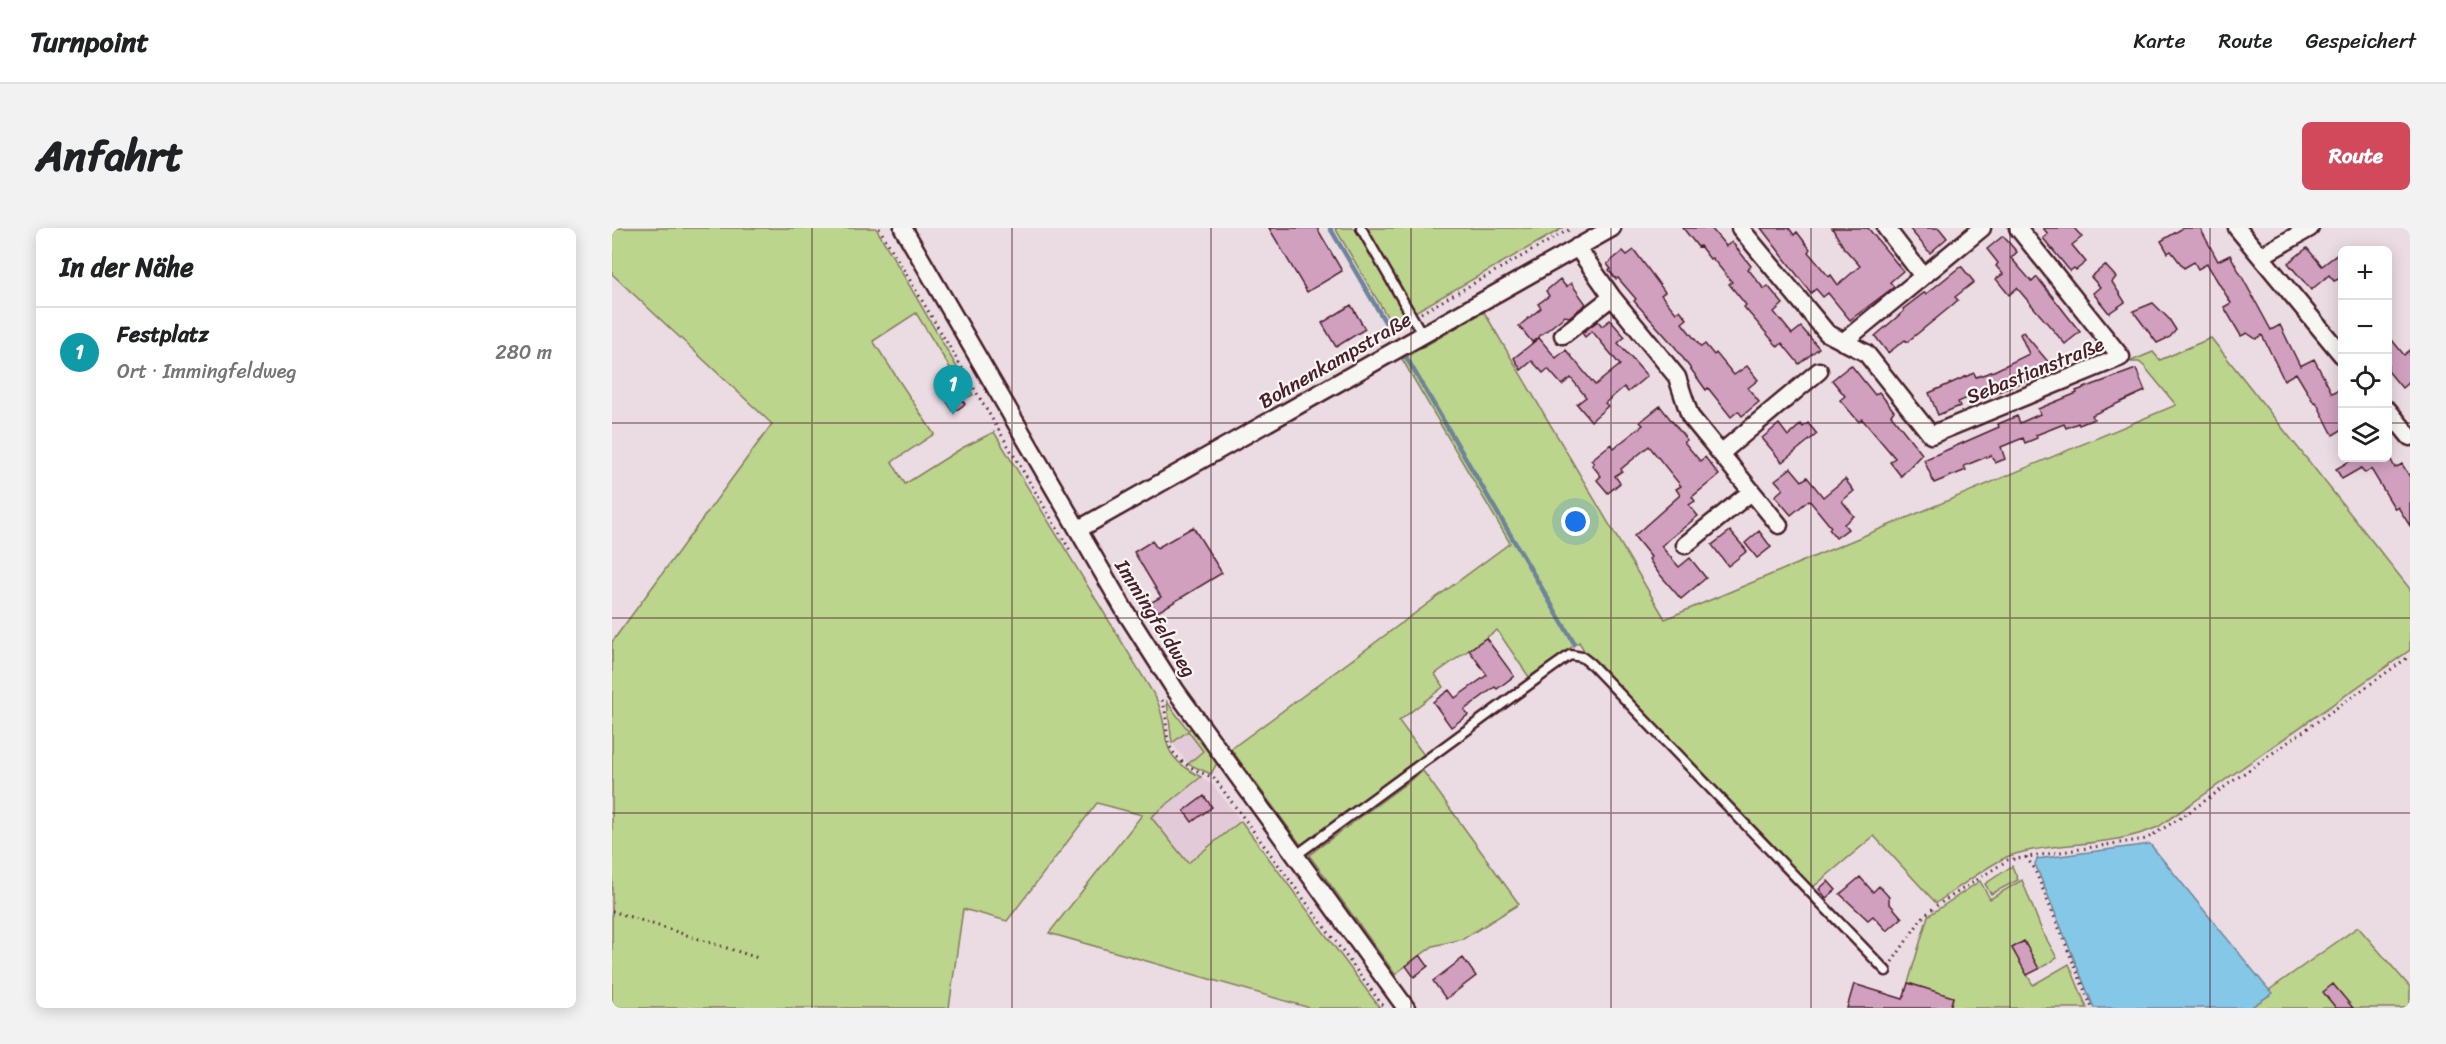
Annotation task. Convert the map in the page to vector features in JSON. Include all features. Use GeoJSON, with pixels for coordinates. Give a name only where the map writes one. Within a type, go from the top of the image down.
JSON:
{"type":"FeatureCollection","features":[{"type":"Feature","properties":{"kind":"street","name":"Immingfeldweg"},"geometry":{"type":"LineString","coordinates":[[903,228],[1125,611],[1176,692],[1406,1008]]}},
{"type":"Feature","properties":{"kind":"street","name":"Bohnenkampstraße"},"geometry":{"type":"LineString","coordinates":[[1079,529],[1612,228]]}},
{"type":"Feature","properties":{"kind":"street","name":"Sebastianstraße"},"geometry":{"type":"LineString","coordinates":[[1740,228],[1827,333],[1866,354],[1931,435],[2121,357],[2018,228]]}},
{"type":"Feature","properties":{"kind":"street"},"geometry":{"type":"LineString","coordinates":[[1886,228],[1923,276]]}},
{"type":"Feature","properties":{"kind":"street"},"geometry":{"type":"LineString","coordinates":[[1843,342],[1982,228]]}},
{"type":"Feature","properties":{"kind":"street"},"geometry":{"type":"LineString","coordinates":[[2237,228],[2342,354]]}},
{"type":"Feature","properties":{"kind":"street"},"geometry":{"type":"LineString","coordinates":[[2261,256],[2310,228]]}},
{"type":"Feature","properties":{"kind":"street"},"geometry":{"type":"LineString","coordinates":[[1577,247],[1612,297],[1677,376],[1690,416],[1779,525]]}},
{"type":"Feature","properties":{"kind":"street"},"geometry":{"type":"LineString","coordinates":[[1563,335],[1612,297]]}},
{"type":"Feature","properties":{"kind":"street"},"geometry":{"type":"LineString","coordinates":[[1721,453],[1819,370]]}},
{"type":"Feature","properties":{"kind":"street"},"geometry":{"type":"LineString","coordinates":[[2392,415],[2410,437]]}},
{"type":"Feature","properties":{"kind":"street"},"geometry":{"type":"LineString","coordinates":[[1685,545],[1751,492]]}},
{"type":"Feature","properties":{"kind":"lane"},"geometry":{"type":"LineString","coordinates":[[1361,228],[1422,334]]}},
{"type":"Feature","properties":{"kind":"lane"},"geometry":{"type":"LineString","coordinates":[[1295,856],[1570,655],[1582,657],[1886,971]]}},
{"type":"Feature","properties":{"kind":"path"},"geometry":{"type":"LineString","coordinates":[[1886,971],[1922,918],[1936,906],[2008,860],[2146,839],[2182,817],[2410,656]]}},
{"type":"Feature","properties":{"kind":"path"},"geometry":{"type":"LineString","coordinates":[[2026,856],[2034,868],[2092,1008]]}},
{"type":"Feature","properties":{"kind":"path"},"geometry":{"type":"LineString","coordinates":[[612,911],[758,958]]}},
{"type":"Feature","properties":{"kind":"shaded area"},"geometry":{"type":"Polygon","coordinates":[[[1188,731],[1203,751],[1188,764],[1172,743],[1188,731]]]}},
{"type":"Feature","properties":{"kind":"shaded area"},"geometry":{"type":"Polygon","coordinates":[[[1201,777],[1213,785],[1241,821],[1188,863],[1151,816],[1201,777]]]}},
{"type":"Feature","properties":{"kind":"green space"},"geometry":{"type":"Polygon","coordinates":[[[612,228],[876,228],[973,395],[968,397],[916,313],[873,341],[934,434],[892,462],[905,484],[962,448],[994,432],[1156,698],[1170,751],[1186,768],[1201,777],[1151,817],[1188,863],[1241,821],[1380,1008],[1310,1008],[1049,933],[1142,815],[1097,803],[1007,921],[963,909],[949,1008],[612,1008],[612,642],[772,424],[612,274],[612,228]]]}},
{"type":"Feature","properties":{"kind":"green space"},"geometry":{"type":"Polygon","coordinates":[[[1335,228],[1563,228],[1392,325],[1335,228]]]}},
{"type":"Feature","properties":{"kind":"green space"},"geometry":{"type":"Polygon","coordinates":[[[1484,312],[1665,619],[2176,405],[2144,366],[2139,362],[2129,362],[2153,352],[2160,360],[2211,338],[2410,589],[2410,650],[2158,827],[2120,839],[2046,848],[2009,856],[1936,903],[1874,836],[1812,888],[1585,652],[1579,642],[1529,677],[1497,630],[1435,674],[1443,687],[1399,721],[1424,755],[1301,845],[1231,749],[1510,543],[1402,359],[1484,312]]]}},
{"type":"Feature","properties":{"kind":"green space"},"geometry":{"type":"Polygon","coordinates":[[[1167,702],[1188,730],[1193,727],[1218,761],[1211,774],[1188,764],[1203,751],[1188,731],[1172,743],[1167,702]]]}},
{"type":"Feature","properties":{"kind":"green space"},"geometry":{"type":"Polygon","coordinates":[[[1423,771],[1519,904],[1463,939],[1433,946],[1395,974],[1309,855],[1423,771]]]}},
{"type":"Feature","properties":{"kind":"green space"},"geometry":{"type":"Polygon","coordinates":[[[2012,866],[2018,880],[1991,894],[1985,884],[2012,866]]]}},
{"type":"Feature","properties":{"kind":"green space"},"geometry":{"type":"Polygon","coordinates":[[[2022,880],[2042,931],[2057,958],[2039,969],[2024,941],[2012,948],[2033,985],[2069,964],[2087,1008],[1950,1008],[1953,998],[1908,983],[1928,916],[1980,881],[1990,899],[2022,880]]]}},
{"type":"Feature","properties":{"kind":"green space"},"geometry":{"type":"Polygon","coordinates":[[[2358,927],[2410,987],[2410,1008],[2250,1008],[2272,993],[2269,990],[2358,927]]]}},
{"type":"Feature","properties":{"kind":"water"},"geometry":{"type":"Polygon","coordinates":[[[2150,844],[2273,993],[2250,1008],[2094,1008],[2035,864],[2037,859],[2150,844]]]}},
{"type":"Feature","properties":{"kind":"building"},"geometry":{"type":"Polygon","coordinates":[[[1269,228],[1317,228],[1342,271],[1307,292],[1269,228]]]}},
{"type":"Feature","properties":{"kind":"building"},"geometry":{"type":"Polygon","coordinates":[[[1683,228],[1711,228],[1726,246],[1732,242],[1751,266],[1748,269],[1764,289],[1768,286],[1783,304],[1774,312],[1792,334],[1801,327],[1819,348],[1799,364],[1782,343],[1778,347],[1744,307],[1746,305],[1729,284],[1732,282],[1683,228]]]}},
{"type":"Feature","properties":{"kind":"building"},"geometry":{"type":"Polygon","coordinates":[[[1761,228],[1789,228],[1794,235],[1797,232],[1810,249],[1808,252],[1838,285],[1860,266],[1844,248],[1832,228],[1868,228],[1903,271],[1890,282],[1894,287],[1850,320],[1828,293],[1823,297],[1816,289],[1811,293],[1761,228]]]}},
{"type":"Feature","properties":{"kind":"building"},"geometry":{"type":"Polygon","coordinates":[[[1909,228],[1939,228],[1947,238],[1930,253],[1909,228]]]}},
{"type":"Feature","properties":{"kind":"building"},"geometry":{"type":"Polygon","coordinates":[[[2043,228],[2074,228],[2082,237],[2072,245],[2086,262],[2076,270],[2074,268],[2070,271],[2043,238],[2048,234],[2043,228]]]}},
{"type":"Feature","properties":{"kind":"building"},"geometry":{"type":"Polygon","coordinates":[[[2183,228],[2200,228],[2218,261],[2230,255],[2271,330],[2280,325],[2300,366],[2314,359],[2332,393],[2338,390],[2338,432],[2333,435],[2316,402],[2314,403],[2296,373],[2284,380],[2262,335],[2256,339],[2247,333],[2241,336],[2224,307],[2231,303],[2207,264],[2198,269],[2194,262],[2184,268],[2171,251],[2168,253],[2161,241],[2183,228]]]}},
{"type":"Feature","properties":{"kind":"building"},"geometry":{"type":"Polygon","coordinates":[[[2003,236],[2017,252],[2011,258],[2032,282],[2037,277],[2080,332],[2065,344],[2017,288],[2009,295],[1996,279],[2003,274],[1987,249],[2003,236]]]}},
{"type":"Feature","properties":{"kind":"building"},"geometry":{"type":"Polygon","coordinates":[[[2307,248],[2322,266],[2338,254],[2338,279],[2334,281],[2329,275],[2311,290],[2288,263],[2307,248]]]}},
{"type":"Feature","properties":{"kind":"building"},"geometry":{"type":"Polygon","coordinates":[[[1634,250],[1665,292],[1661,295],[1676,313],[1680,310],[1687,319],[1682,323],[1701,347],[1705,344],[1714,355],[1716,353],[1734,375],[1747,366],[1758,380],[1748,388],[1759,402],[1742,416],[1738,411],[1731,417],[1708,388],[1706,390],[1675,347],[1609,270],[1611,269],[1607,264],[1623,251],[1627,255],[1634,250]]]}},
{"type":"Feature","properties":{"kind":"building"},"geometry":{"type":"Polygon","coordinates":[[[2105,265],[2116,277],[2112,282],[2125,302],[2109,313],[2093,293],[2100,287],[2091,277],[2105,265]]]}},
{"type":"Feature","properties":{"kind":"building"},"geometry":{"type":"Polygon","coordinates":[[[1961,266],[1974,282],[1955,297],[1958,300],[1949,308],[1907,342],[1905,340],[1888,353],[1875,336],[1904,311],[1903,309],[1961,266]]]}},
{"type":"Feature","properties":{"kind":"building"},"geometry":{"type":"Polygon","coordinates":[[[1560,279],[1566,287],[1571,283],[1586,304],[1569,317],[1565,316],[1532,342],[1519,326],[1541,308],[1538,304],[1549,296],[1546,291],[1560,279]]]}},
{"type":"Feature","properties":{"kind":"building"},"geometry":{"type":"Polygon","coordinates":[[[2153,303],[2169,319],[2176,330],[2170,337],[2157,343],[2133,311],[2153,303]]]}},
{"type":"Feature","properties":{"kind":"building"},"geometry":{"type":"Polygon","coordinates":[[[1351,305],[1365,329],[1336,347],[1322,323],[1351,305]]]}},
{"type":"Feature","properties":{"kind":"building"},"geometry":{"type":"Polygon","coordinates":[[[1610,320],[1625,337],[1618,343],[1647,376],[1628,392],[1624,387],[1605,403],[1608,406],[1591,421],[1577,404],[1586,397],[1571,378],[1562,385],[1548,369],[1543,373],[1532,361],[1521,370],[1514,358],[1539,338],[1556,358],[1566,350],[1595,385],[1620,365],[1592,331],[1585,337],[1582,333],[1598,321],[1602,326],[1610,320]]]}},
{"type":"Feature","properties":{"kind":"building"},"geometry":{"type":"Polygon","coordinates":[[[2023,332],[2050,364],[2036,370],[2038,375],[1984,398],[1981,392],[1958,402],[1960,406],[1938,415],[1929,393],[1974,373],[1976,377],[1994,371],[2029,354],[2020,334],[2023,332]]]}},
{"type":"Feature","properties":{"kind":"building"},"geometry":{"type":"Polygon","coordinates":[[[2392,340],[2404,355],[2410,350],[2410,381],[2402,388],[2392,376],[2392,340]]]}},
{"type":"Feature","properties":{"kind":"building"},"geometry":{"type":"Polygon","coordinates":[[[1851,365],[1875,395],[1879,392],[1894,411],[1891,415],[1922,454],[1901,476],[1890,462],[1895,458],[1862,419],[1859,422],[1840,400],[1845,396],[1832,380],[1851,365]]]}},
{"type":"Feature","properties":{"kind":"building"},"geometry":{"type":"Polygon","coordinates":[[[2136,369],[2145,391],[2092,415],[2094,419],[2079,425],[2078,423],[2066,428],[2064,424],[2036,435],[2037,438],[2025,443],[2023,438],[2001,447],[2005,459],[1995,463],[1991,455],[1964,466],[1966,470],[1934,483],[1924,460],[1999,427],[1998,424],[2017,416],[2020,423],[2040,414],[2038,409],[2077,393],[2076,391],[2136,369]]]}},
{"type":"Feature","properties":{"kind":"building"},"geometry":{"type":"Polygon","coordinates":[[[951,384],[965,404],[954,412],[940,391],[951,384]]]}},
{"type":"Feature","properties":{"kind":"building"},"geometry":{"type":"Polygon","coordinates":[[[1660,406],[1687,440],[1684,442],[1700,461],[1705,457],[1719,475],[1692,497],[1695,501],[1689,505],[1698,516],[1661,546],[1679,567],[1690,558],[1706,578],[1681,599],[1656,570],[1649,559],[1651,557],[1634,536],[1680,495],[1676,489],[1681,486],[1649,446],[1621,469],[1622,471],[1615,476],[1620,483],[1608,493],[1597,480],[1601,476],[1592,465],[1594,463],[1591,460],[1611,444],[1614,448],[1643,425],[1640,422],[1660,406]]]}},
{"type":"Feature","properties":{"kind":"building"},"geometry":{"type":"Polygon","coordinates":[[[1808,423],[1817,434],[1782,462],[1762,438],[1779,424],[1788,436],[1801,424],[1803,427],[1808,423]]]}},
{"type":"Feature","properties":{"kind":"building"},"geometry":{"type":"Polygon","coordinates":[[[2348,462],[2392,462],[2395,468],[2402,464],[2410,477],[2410,526],[2398,507],[2395,509],[2371,469],[2365,473],[2361,468],[2342,479],[2336,469],[2348,462]]]}},
{"type":"Feature","properties":{"kind":"building"},"geometry":{"type":"Polygon","coordinates":[[[1791,468],[1802,481],[1807,477],[1823,497],[1845,479],[1854,491],[1842,501],[1854,516],[1844,524],[1848,529],[1836,538],[1829,529],[1831,527],[1809,500],[1791,515],[1775,496],[1783,489],[1775,480],[1791,468]]]}},
{"type":"Feature","properties":{"kind":"building"},"geometry":{"type":"Polygon","coordinates":[[[1193,527],[1222,573],[1156,613],[1150,603],[1161,597],[1134,552],[1152,541],[1157,548],[1193,527]]]}},
{"type":"Feature","properties":{"kind":"building"},"geometry":{"type":"Polygon","coordinates":[[[1730,531],[1747,551],[1728,566],[1712,545],[1730,531]]]}},
{"type":"Feature","properties":{"kind":"building"},"geometry":{"type":"Polygon","coordinates":[[[1759,531],[1771,547],[1757,558],[1745,543],[1759,531]]]}},
{"type":"Feature","properties":{"kind":"building"},"geometry":{"type":"Polygon","coordinates":[[[1486,638],[1514,676],[1464,710],[1468,715],[1451,727],[1433,702],[1449,690],[1455,698],[1487,675],[1469,650],[1486,638]]]}},
{"type":"Feature","properties":{"kind":"building"},"geometry":{"type":"Polygon","coordinates":[[[1204,796],[1212,807],[1192,822],[1184,811],[1204,796]]]}},
{"type":"Feature","properties":{"kind":"building"},"geometry":{"type":"Polygon","coordinates":[[[1860,877],[1873,892],[1879,886],[1889,897],[1889,903],[1902,918],[1887,931],[1873,916],[1868,920],[1840,894],[1860,877]]]}},
{"type":"Feature","properties":{"kind":"building"},"geometry":{"type":"Polygon","coordinates":[[[1828,881],[1836,890],[1826,898],[1819,889],[1828,881]]]}},
{"type":"Feature","properties":{"kind":"building"},"geometry":{"type":"Polygon","coordinates":[[[2024,941],[2039,969],[2027,975],[2012,948],[2024,941]]]}},
{"type":"Feature","properties":{"kind":"building"},"geometry":{"type":"Polygon","coordinates":[[[1420,955],[1428,966],[1414,977],[1406,966],[1420,955]]]}},
{"type":"Feature","properties":{"kind":"building"},"geometry":{"type":"Polygon","coordinates":[[[1463,958],[1476,976],[1446,999],[1433,981],[1463,958]]]}},
{"type":"Feature","properties":{"kind":"building"},"geometry":{"type":"Polygon","coordinates":[[[1908,983],[1953,997],[1950,1008],[1847,1008],[1854,984],[1903,999],[1908,983]]]}},
{"type":"Feature","properties":{"kind":"building"},"geometry":{"type":"Polygon","coordinates":[[[2333,984],[2353,1008],[2336,1008],[2323,992],[2333,984]]]}},
{"type":"Feature","properties":{"kind":"waterway"},"geometry":{"type":"LineString","coordinates":[[1330,228],[1391,332]]}},
{"type":"Feature","properties":{"kind":"waterway"},"geometry":{"type":"LineString","coordinates":[[1406,357],[1574,643]]}},
{"type":"Feature","properties":{"kind":"place","name":"Festplatz"},"geometry":{"type":"Point","coordinates":[953,415]}}]}
